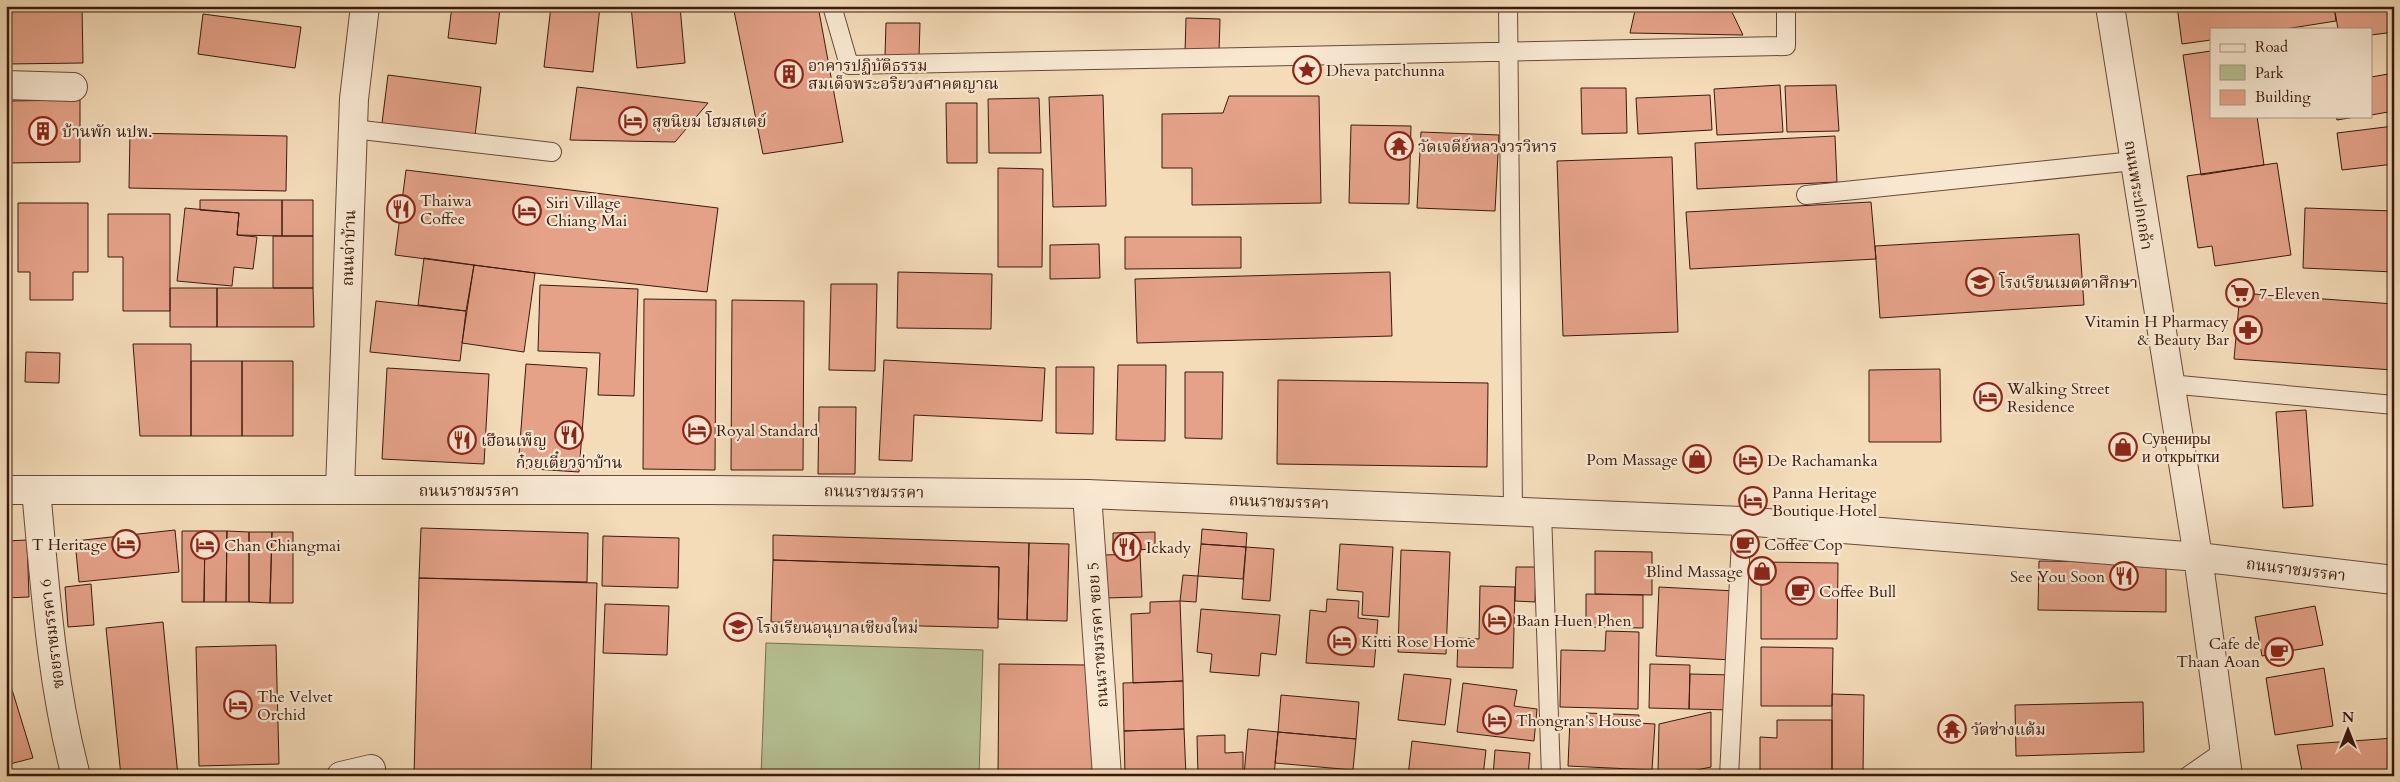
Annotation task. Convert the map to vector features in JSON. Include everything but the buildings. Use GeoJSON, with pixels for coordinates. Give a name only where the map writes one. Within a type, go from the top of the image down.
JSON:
{"type":"FeatureCollection","features":[{"type":"Feature","properties":{"kind":"street","name":"ถนนจ่าบ้าน"},"geometry":{"type":"LineString","coordinates":[[340,490],[354,99],[365,6]]}},
{"type":"Feature","properties":{"kind":"street","name":"ถนนพระปกเกล้า"},"geometry":{"type":"LineString","coordinates":[[2110,6],[2198,558],[2226,763]]}},
{"type":"Feature","properties":{"kind":"street"},"geometry":{"type":"LineString","coordinates":[[6,85],[73,87]]}},
{"type":"Feature","properties":{"kind":"street","name":"ถนนราชมรรคา"},"geometry":{"type":"LineString","coordinates":[[6,490],[710,490],[1087,494],[1513,510],[1742,521],[2198,558],[2394,580]]}},
{"type":"Feature","properties":{"kind":"street","name":"ซอยราชมรรคา 6"},"geometry":{"type":"LineString","coordinates":[[36,490],[52,660],[64,731],[76,776]]}},
{"type":"Feature","properties":{"kind":"street","name":"ถนนราชมรรคา ซอย 5"},"geometry":{"type":"LineString","coordinates":[[1087,494],[1107,776]]}},
{"type":"Feature","properties":{"kind":"street"},"geometry":{"type":"LineString","coordinates":[[342,776],[371,769]]}},
{"type":"Feature","properties":{"kind":"lane"},"geometry":{"type":"LineString","coordinates":[[832,6],[849,65],[1786,46],[1786,6]]}},
{"type":"Feature","properties":{"kind":"lane"},"geometry":{"type":"LineString","coordinates":[[1508,6],[1513,510]]}},
{"type":"Feature","properties":{"kind":"lane"},"geometry":{"type":"LineString","coordinates":[[353,129],[552,152]]}},
{"type":"Feature","properties":{"kind":"lane"},"geometry":{"type":"LineString","coordinates":[[1806,195],[2134,161]]}},
{"type":"Feature","properties":{"kind":"lane"},"geometry":{"type":"LineString","coordinates":[[2169,384],[2394,405]]}},
{"type":"Feature","properties":{"kind":"lane"},"geometry":{"type":"LineString","coordinates":[[1542,512],[1551,776]]}},
{"type":"Feature","properties":{"kind":"lane"},"geometry":{"type":"LineString","coordinates":[[1729,776],[1742,521]]}},
{"type":"Feature","properties":{"kind":"lane"},"geometry":{"type":"LineString","coordinates":[[2188,776],[2226,763]]}},
{"type":"Feature","properties":{"kind":"green space"},"geometry":{"type":"Polygon","coordinates":[[[766,643],[983,650],[979,776],[761,776],[766,643]]]}},
{"type":"Feature","properties":{"kind":"place","name":"Dheva patchunna"},"geometry":{"type":"Point","coordinates":[1307,70]}},
{"type":"Feature","properties":{"kind":"place","name":"อาคารปฏิบัติธรรม สมเด็จพระอริยวงศาคตญาณ"},"geometry":{"type":"Point","coordinates":[789,74]}},
{"type":"Feature","properties":{"kind":"place","name":"สุขนิยม โฮมสเตย์"},"geometry":{"type":"Point","coordinates":[633,121]}},
{"type":"Feature","properties":{"kind":"place","name":"บ้านพัก นปพ."},"geometry":{"type":"Point","coordinates":[43,131]}},
{"type":"Feature","properties":{"kind":"place","name":"วัดเจดีย์หลวงวรวิหาร"},"geometry":{"type":"Point","coordinates":[1399,146]}},
{"type":"Feature","properties":{"kind":"place","name":"Thaiwa Coffee"},"geometry":{"type":"Point","coordinates":[401,209]}},
{"type":"Feature","properties":{"kind":"place","name":"Siri Village Chiang Mai"},"geometry":{"type":"Point","coordinates":[527,211]}},
{"type":"Feature","properties":{"kind":"place","name":"โรงเรียนเมตตาศึกษา"},"geometry":{"type":"Point","coordinates":[1980,282]}},
{"type":"Feature","properties":{"kind":"place","name":"7-Eleven"},"geometry":{"type":"Point","coordinates":[2240,293]}},
{"type":"Feature","properties":{"kind":"place","name":"Vitamin H Pharmacy & Beauty Bar"},"geometry":{"type":"Point","coordinates":[2248,330]}},
{"type":"Feature","properties":{"kind":"place","name":"Walking Street Residence"},"geometry":{"type":"Point","coordinates":[1988,397]}},
{"type":"Feature","properties":{"kind":"place","name":"Royal Standard"},"geometry":{"type":"Point","coordinates":[697,430]}},
{"type":"Feature","properties":{"kind":"place","name":"ก๋วยเตี๋ยวจ่าบ้าน"},"geometry":{"type":"Point","coordinates":[569,435]}},
{"type":"Feature","properties":{"kind":"place","name":"เฮือนเพ็ญ"},"geometry":{"type":"Point","coordinates":[462,440]}},
{"type":"Feature","properties":{"kind":"place","name":"Сувениры и открытки"},"geometry":{"type":"Point","coordinates":[2123,447]}},
{"type":"Feature","properties":{"kind":"place","name":"Pom Massage"},"geometry":{"type":"Point","coordinates":[1697,459]}},
{"type":"Feature","properties":{"kind":"place","name":"De Rachamanka"},"geometry":{"type":"Point","coordinates":[1748,460]}},
{"type":"Feature","properties":{"kind":"place","name":"Panna Heritage Boutique Hotel"},"geometry":{"type":"Point","coordinates":[1753,501]}},
{"type":"Feature","properties":{"kind":"place","name":"T Heritage"},"geometry":{"type":"Point","coordinates":[126,544]}},
{"type":"Feature","properties":{"kind":"place","name":"Coffee Cop"},"geometry":{"type":"Point","coordinates":[1745,544]}},
{"type":"Feature","properties":{"kind":"place","name":"Chan Chiangmai"},"geometry":{"type":"Point","coordinates":[205,545]}},
{"type":"Feature","properties":{"kind":"place","name":"Ickady"},"geometry":{"type":"Point","coordinates":[1127,547]}},
{"type":"Feature","properties":{"kind":"place","name":"Blind Massage"},"geometry":{"type":"Point","coordinates":[1762,571]}},
{"type":"Feature","properties":{"kind":"place","name":"See You Soon"},"geometry":{"type":"Point","coordinates":[2124,576]}},
{"type":"Feature","properties":{"kind":"place","name":"Coffee Bull"},"geometry":{"type":"Point","coordinates":[1800,591]}},
{"type":"Feature","properties":{"kind":"place","name":"Baan Huen Phen"},"geometry":{"type":"Point","coordinates":[1497,620]}},
{"type":"Feature","properties":{"kind":"place","name":"โรงเรียนอนุบาลเชียงใหม่"},"geometry":{"type":"Point","coordinates":[738,627]}},
{"type":"Feature","properties":{"kind":"place","name":"Kitti Rose Home"},"geometry":{"type":"Point","coordinates":[1342,641]}},
{"type":"Feature","properties":{"kind":"place","name":"Cafe de Thaan Aoan"},"geometry":{"type":"Point","coordinates":[2279,652]}},
{"type":"Feature","properties":{"kind":"place","name":"The Velvet Orchid"},"geometry":{"type":"Point","coordinates":[238,705]}},
{"type":"Feature","properties":{"kind":"place","name":"Thongran's House"},"geometry":{"type":"Point","coordinates":[1497,720]}},
{"type":"Feature","properties":{"kind":"place","name":"วัดช่างแต้ม"},"geometry":{"type":"Point","coordinates":[1952,729]}}]}
